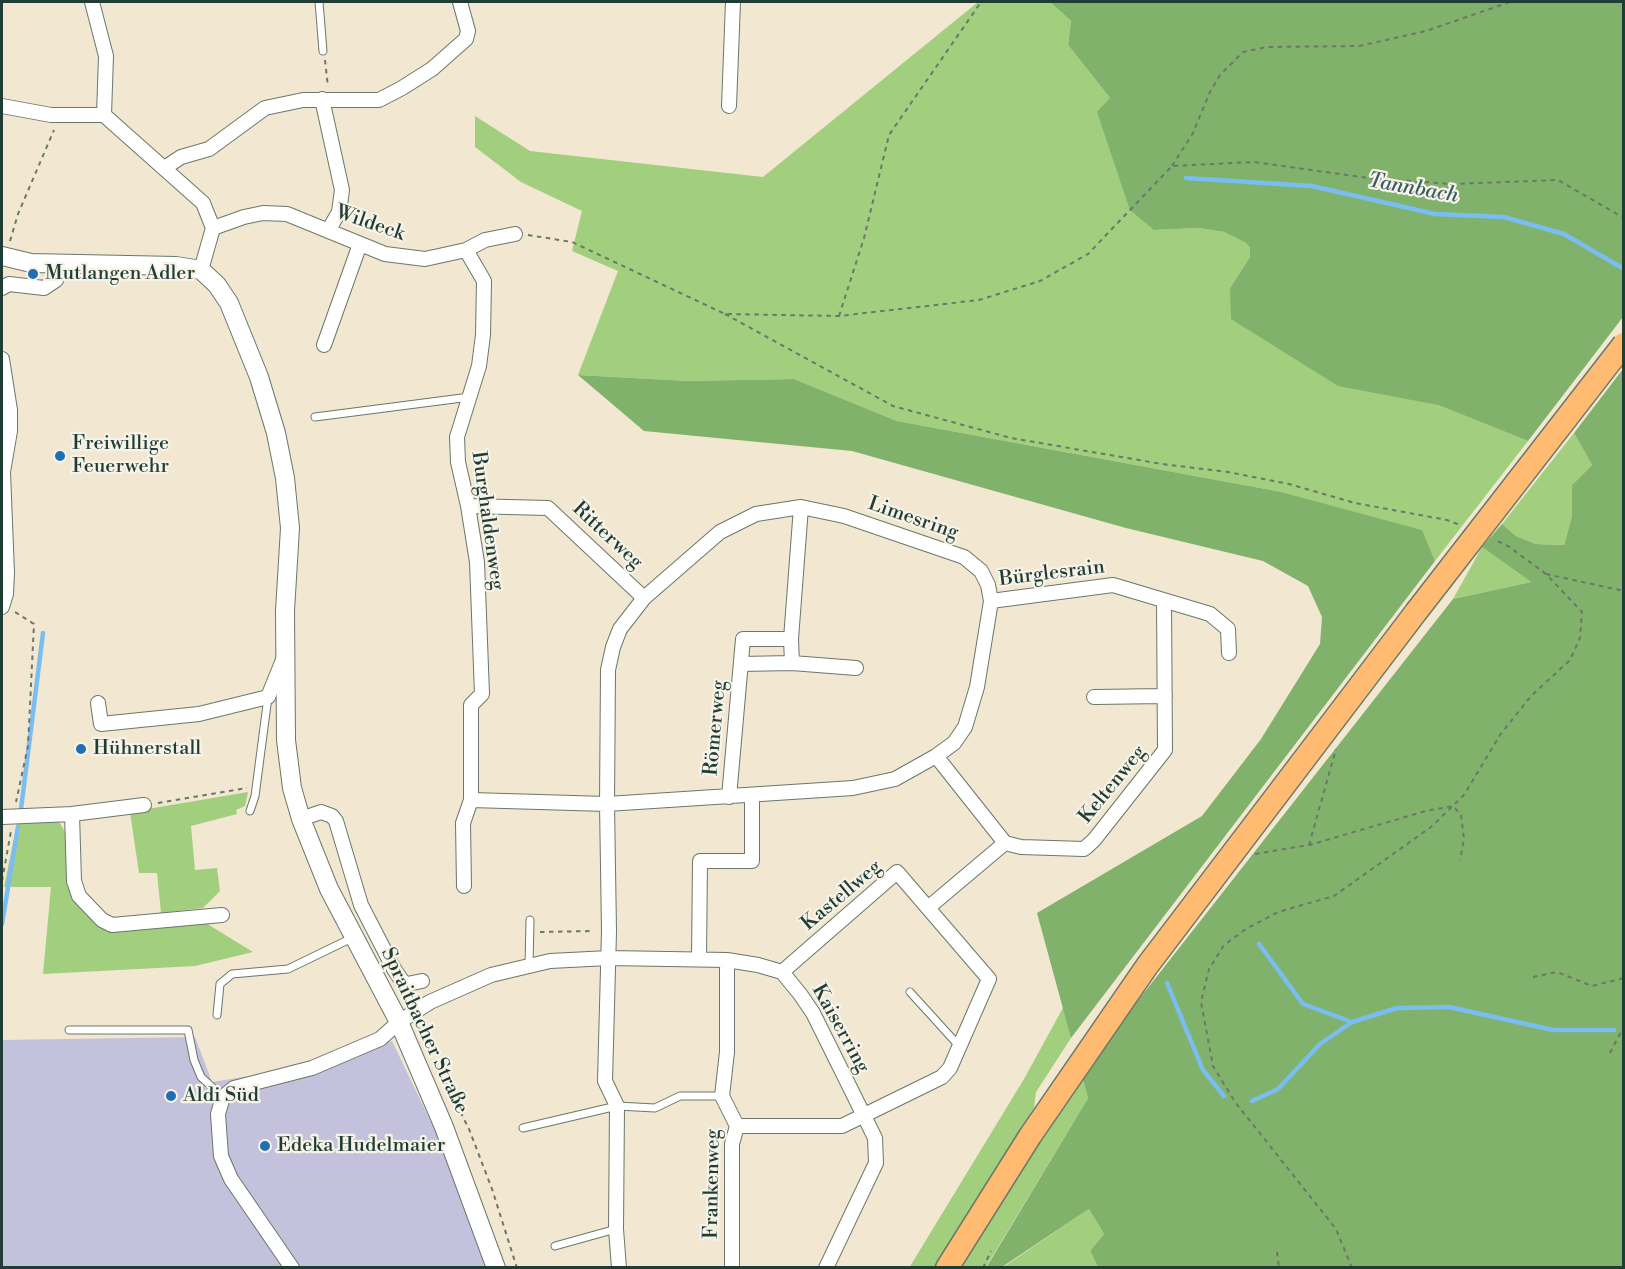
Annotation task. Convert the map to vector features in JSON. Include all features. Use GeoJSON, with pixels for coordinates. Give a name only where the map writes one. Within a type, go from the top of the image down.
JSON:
{"type":"FeatureCollection","features":[{"type":"Feature","properties":{"kind":"main road"},"geometry":{"type":"LineString","coordinates":[[947,1268],[1061,1089],[1166,940],[1623,344]]}},
{"type":"Feature","properties":{"kind":"street"},"geometry":{"type":"LineString","coordinates":[[92,2],[106,56],[104,115]]}},
{"type":"Feature","properties":{"kind":"street"},"geometry":{"type":"LineString","coordinates":[[166,167],[181,157],[209,149],[264,108],[286,101],[379,100],[432,69],[466,39],[468,31],[460,2]]}},
{"type":"Feature","properties":{"kind":"street"},"geometry":{"type":"LineString","coordinates":[[729,106],[733,2]]}},
{"type":"Feature","properties":{"kind":"street"},"geometry":{"type":"LineString","coordinates":[[326,99],[342,190],[339,212],[328,231]]}},
{"type":"Feature","properties":{"kind":"street"},"geometry":{"type":"LineString","coordinates":[[2,106],[51,115],[104,115],[166,167],[203,203],[213,228],[201,270],[176,266],[31,262],[5,250]]}},
{"type":"Feature","properties":{"kind":"street","name":"Wildeck"},"geometry":{"type":"LineString","coordinates":[[213,228],[263,213],[287,214],[385,254],[425,259],[466,250],[485,240],[515,234]]}},
{"type":"Feature","properties":{"kind":"street"},"geometry":{"type":"LineString","coordinates":[[324,345],[360,244]]}},
{"type":"Feature","properties":{"kind":"street","name":"Burghaldenweg"},"geometry":{"type":"LineString","coordinates":[[464,886],[463,823],[471,800],[471,705],[482,694],[477,562],[458,462],[457,437],[479,366],[483,335],[484,280],[466,250]]}},
{"type":"Feature","properties":{"kind":"street"},"geometry":{"type":"LineString","coordinates":[[2,288],[9,284],[44,288],[56,280],[57,263]]}},
{"type":"Feature","properties":{"kind":"street","name":"Spraitbacher Straße"},"geometry":{"type":"LineString","coordinates":[[201,270],[217,285],[229,303],[260,377],[276,433],[285,478],[290,528],[285,656],[286,740],[292,788],[301,819],[329,889],[399,1022],[460,1165],[496,1268]]}},
{"type":"Feature","properties":{"kind":"street"},"geometry":{"type":"LineString","coordinates":[[2,359],[10,410],[10,431],[3,472],[7,573],[2,606]]}},
{"type":"Feature","properties":{"kind":"street","name":"Ritterweg"},"geometry":{"type":"LineString","coordinates":[[468,506],[548,508],[644,598]]}},
{"type":"Feature","properties":{"kind":"street"},"geometry":{"type":"LineString","coordinates":[[792,663],[791,639],[801,507]]}},
{"type":"Feature","properties":{"kind":"street","name":"Limesring"},"geometry":{"type":"LineString","coordinates":[[607,804],[853,788],[895,778],[936,756],[954,743],[965,728],[972,707],[991,601],[988,585],[981,571],[964,557],[844,516],[801,507],[756,514],[720,532],[644,598],[620,629],[608,670],[607,804],[609,958]]}},
{"type":"Feature","properties":{"kind":"street","name":"Bürglesrain"},"geometry":{"type":"LineString","coordinates":[[991,601],[1113,585],[1209,614],[1227,629],[1229,653]]}},
{"type":"Feature","properties":{"kind":"street","name":"Keltenweg"},"geometry":{"type":"LineString","coordinates":[[1005,843],[1021,847],[1084,849],[1094,840],[1165,750],[1164,601]]}},
{"type":"Feature","properties":{"kind":"street","name":"Römerweg"},"geometry":{"type":"LineString","coordinates":[[729,797],[743,639],[791,639]]}},
{"type":"Feature","properties":{"kind":"street","name":"Spraitbacher Straße"},"geometry":{"type":"LineString","coordinates":[[268,697],[285,656]]}},
{"type":"Feature","properties":{"kind":"street","name":"Römerweg"},"geometry":{"type":"LineString","coordinates":[[741,663],[792,663],[856,668]]}},
{"type":"Feature","properties":{"kind":"street"},"geometry":{"type":"LineString","coordinates":[[1094,697],[1165,696]]}},
{"type":"Feature","properties":{"kind":"street"},"geometry":{"type":"LineString","coordinates":[[98,703],[101,724],[199,714],[268,697]]}},
{"type":"Feature","properties":{"kind":"street"},"geometry":{"type":"LineString","coordinates":[[737,1126],[842,1126],[942,1077],[960,1047],[990,979],[929,907],[1005,843],[936,756]]}},
{"type":"Feature","properties":{"kind":"street"},"geometry":{"type":"LineString","coordinates":[[699,959],[700,861],[752,861],[752,795]]}},
{"type":"Feature","properties":{"kind":"street"},"geometry":{"type":"LineString","coordinates":[[471,800],[607,804]]}},
{"type":"Feature","properties":{"kind":"street"},"geometry":{"type":"LineString","coordinates":[[7,818],[72,814],[144,805]]}},
{"type":"Feature","properties":{"kind":"street","name":"Spraitbacher Straße"},"geometry":{"type":"LineString","coordinates":[[301,819],[321,812],[332,816],[362,905],[394,969],[402,981],[413,984],[422,981]]}},
{"type":"Feature","properties":{"kind":"street"},"geometry":{"type":"LineString","coordinates":[[72,814],[74,881],[79,896],[102,920],[112,925],[222,915]]}},
{"type":"Feature","properties":{"kind":"street","name":"Kastellweg"},"geometry":{"type":"LineString","coordinates":[[782,972],[897,872],[929,907]]}},
{"type":"Feature","properties":{"kind":"street"},"geometry":{"type":"LineString","coordinates":[[609,958],[605,1081],[617,1106],[616,1229],[620,1268]]}},
{"type":"Feature","properties":{"kind":"street"},"geometry":{"type":"LineString","coordinates":[[292,1268],[231,1179],[220,1156],[218,1114],[223,1097],[234,1088],[312,1068],[380,1039],[399,1022],[440,997],[491,975],[529,966],[574,959],[699,959],[727,960],[782,972]]}},
{"type":"Feature","properties":{"kind":"street"},"geometry":{"type":"LineString","coordinates":[[722,1096],[727,1052],[727,960]]}},
{"type":"Feature","properties":{"kind":"street","name":"Kaiserring"},"geometry":{"type":"LineString","coordinates":[[782,972],[813,1013],[875,1138],[876,1163],[826,1268]]}},
{"type":"Feature","properties":{"kind":"street","name":"Frankenweg"},"geometry":{"type":"LineString","coordinates":[[722,1096],[737,1126],[732,1144],[732,1268]]}},
{"type":"Feature","properties":{"kind":"lane"},"geometry":{"type":"LineString","coordinates":[[319,2],[323,51]]}},
{"type":"Feature","properties":{"kind":"lane"},"geometry":{"type":"LineString","coordinates":[[315,417],[470,397]]}},
{"type":"Feature","properties":{"kind":"lane"},"geometry":{"type":"LineString","coordinates":[[250,811],[256,787],[268,697]]}},
{"type":"Feature","properties":{"kind":"lane"},"geometry":{"type":"LineString","coordinates":[[529,966],[530,920]]}},
{"type":"Feature","properties":{"kind":"lane"},"geometry":{"type":"LineString","coordinates":[[217,1015],[220,984],[232,974],[288,969],[354,938]]}},
{"type":"Feature","properties":{"kind":"lane"},"geometry":{"type":"LineString","coordinates":[[910,992],[960,1047]]}},
{"type":"Feature","properties":{"kind":"lane"},"geometry":{"type":"LineString","coordinates":[[69,1030],[188,1030],[194,1060],[201,1077],[223,1097]]}},
{"type":"Feature","properties":{"kind":"lane"},"geometry":{"type":"LineString","coordinates":[[523,1128],[617,1106],[656,1108],[680,1096],[722,1096]]}},
{"type":"Feature","properties":{"kind":"lane"},"geometry":{"type":"LineString","coordinates":[[555,1246],[616,1229]]}},
{"type":"Feature","properties":{"kind":"path"},"geometry":{"type":"LineString","coordinates":[[838,316],[864,238],[889,135],[981,2]]}},
{"type":"Feature","properties":{"kind":"path"},"geometry":{"type":"LineString","coordinates":[[725,314],[838,316],[979,300],[1040,281],[1088,254],[1172,166],[1193,133],[1210,92],[1220,75],[1243,52],[1267,47],[1359,46],[1426,31],[1510,2]]}},
{"type":"Feature","properties":{"kind":"path"},"geometry":{"type":"LineString","coordinates":[[323,51],[326,99]]}},
{"type":"Feature","properties":{"kind":"path"},"geometry":{"type":"LineString","coordinates":[[5,250],[54,129],[51,115]]}},
{"type":"Feature","properties":{"kind":"path"},"geometry":{"type":"LineString","coordinates":[[1172,166],[1254,162],[1368,178],[1452,184],[1558,180],[1623,216]]}},
{"type":"Feature","properties":{"kind":"path"},"geometry":{"type":"LineString","coordinates":[[515,234],[544,235],[572,242],[725,314],[893,406],[1011,438],[1279,482],[1355,503],[1447,520],[1468,528]]}},
{"type":"Feature","properties":{"kind":"path"},"geometry":{"type":"LineString","coordinates":[[1352,1268],[1336,1229],[1235,1102],[1213,1066],[1201,1002],[1209,969],[1224,945],[1246,929],[1278,912],[1334,896],[1431,828],[1464,795],[1500,735],[1531,696],[1570,660],[1580,638],[1582,612],[1546,574],[1508,546],[1488,537]]}},
{"type":"Feature","properties":{"kind":"path"},"geometry":{"type":"LineString","coordinates":[[1546,574],[1623,591]]}},
{"type":"Feature","properties":{"kind":"path"},"geometry":{"type":"LineString","coordinates":[[2,606],[34,624],[28,747],[7,818],[2,882]]}},
{"type":"Feature","properties":{"kind":"path"},"geometry":{"type":"LineString","coordinates":[[1309,845],[1337,744]]}},
{"type":"Feature","properties":{"kind":"path"},"geometry":{"type":"LineString","coordinates":[[144,805],[256,787]]}},
{"type":"Feature","properties":{"kind":"path"},"geometry":{"type":"LineString","coordinates":[[1249,856],[1309,845],[1426,811],[1453,806]]}},
{"type":"Feature","properties":{"kind":"path"},"geometry":{"type":"LineString","coordinates":[[1453,806],[1461,815],[1464,839],[1460,860]]}},
{"type":"Feature","properties":{"kind":"path"},"geometry":{"type":"LineString","coordinates":[[530,932],[609,931]]}},
{"type":"Feature","properties":{"kind":"path"},"geometry":{"type":"LineString","coordinates":[[1533,977],[1557,972],[1592,986],[1623,978]]}},
{"type":"Feature","properties":{"kind":"path"},"geometry":{"type":"LineString","coordinates":[[1610,1053],[1623,1026]]}},
{"type":"Feature","properties":{"kind":"path"},"geometry":{"type":"LineString","coordinates":[[434,1061],[469,1129],[492,1189],[517,1268]]}},
{"type":"Feature","properties":{"kind":"path"},"geometry":{"type":"LineString","coordinates":[[983,1268],[991,1251]]}},
{"type":"Feature","properties":{"kind":"path"},"geometry":{"type":"LineString","coordinates":[[1277,1252],[1279,1268]]}},
{"type":"Feature","properties":{"kind":"shaded area"},"geometry":{"type":"Polygon","coordinates":[[[195,1037],[212,1082],[300,1068],[392,1041],[467,1197],[489,1267],[2,1267],[2,1040],[195,1037]]]}},
{"type":"Feature","properties":{"kind":"green space"},"geometry":{"type":"Polygon","coordinates":[[[978,2],[1050,2],[1071,21],[1068,45],[1110,98],[1154,230],[1199,228],[1224,232],[1246,243],[1250,248],[1250,257],[1230,288],[1389,394],[1438,405],[1528,441],[1435,561],[1421,530],[1282,492],[897,421],[794,379],[688,381],[578,375],[618,271],[572,251],[582,211],[521,182],[475,147],[475,116],[530,151],[763,177],[978,2]]]}},
{"type":"Feature","properties":{"kind":"green space"},"geometry":{"type":"Polygon","coordinates":[[[1050,2],[1623,2],[1623,317],[1528,441],[1438,405],[1338,386],[1231,319],[1230,288],[1250,257],[1250,248],[1246,243],[1224,232],[1199,228],[1154,230],[1130,210],[1097,112],[1110,98],[1068,45],[1071,21],[1050,2]]]}},
{"type":"Feature","properties":{"kind":"green space"},"geometry":{"type":"Polygon","coordinates":[[[1623,369],[1623,1267],[1098,1267],[1090,1251],[1104,1234],[1089,1209],[1002,1267],[986,1268],[1088,1098],[1081,1073],[1453,599],[1531,582],[1482,547],[1502,524],[1516,536],[1536,544],[1564,545],[1572,516],[1572,485],[1592,465],[1574,433],[1623,369]]]}},
{"type":"Feature","properties":{"kind":"green space"},"geometry":{"type":"Polygon","coordinates":[[[578,375],[688,381],[794,379],[897,421],[1282,492],[1422,530],[1435,561],[1071,1038],[1037,913],[1202,816],[1261,739],[1320,644],[1322,617],[1308,586],[1263,561],[1126,528],[852,451],[644,431],[578,375]]]}},
{"type":"Feature","properties":{"kind":"green space"},"geometry":{"type":"Polygon","coordinates":[[[1574,433],[1592,465],[1572,485],[1572,516],[1564,545],[1536,544],[1516,536],[1502,524],[1574,433]]]}},
{"type":"Feature","properties":{"kind":"green space"},"geometry":{"type":"Polygon","coordinates":[[[1482,547],[1531,582],[1453,599],[1482,547]]]}},
{"type":"Feature","properties":{"kind":"green space"},"geometry":{"type":"Polygon","coordinates":[[[248,792],[245,806],[236,810],[237,814],[191,826],[195,870],[217,868],[220,891],[203,908],[161,913],[157,873],[139,873],[130,812],[248,792]]]}},
{"type":"Feature","properties":{"kind":"green space"},"geometry":{"type":"Polygon","coordinates":[[[51,820],[60,823],[65,832],[70,880],[99,925],[204,922],[253,952],[195,966],[43,974],[51,887],[4,887],[17,823],[51,820]]]}},
{"type":"Feature","properties":{"kind":"green space"},"geometry":{"type":"Polygon","coordinates":[[[1064,1006],[1071,1038],[1036,1092],[1034,1108],[939,1267],[909,1268],[1024,1079],[1064,1006]]]}},
{"type":"Feature","properties":{"kind":"green space"},"geometry":{"type":"Polygon","coordinates":[[[1081,1073],[1088,1098],[986,1267],[957,1268],[1081,1073]]]}},
{"type":"Feature","properties":{"kind":"green space"},"geometry":{"type":"Polygon","coordinates":[[[1089,1209],[1104,1234],[1090,1251],[1098,1267],[1002,1268],[1089,1209]]]}},
{"type":"Feature","properties":{"kind":"waterway","name":"Tannbach"},"geometry":{"type":"LineString","coordinates":[[1186,178],[1312,186],[1435,214],[1504,217],[1564,234],[1624,269]]}},
{"type":"Feature","properties":{"kind":"waterway"},"geometry":{"type":"LineString","coordinates":[[21,809],[43,633]]}},
{"type":"Feature","properties":{"kind":"waterway"},"geometry":{"type":"LineString","coordinates":[[2,924],[18,827]]}},
{"type":"Feature","properties":{"kind":"waterway"},"geometry":{"type":"LineString","coordinates":[[1259,944],[1303,1004],[1352,1022],[1397,1008],[1449,1007],[1553,1030],[1614,1030]]}},
{"type":"Feature","properties":{"kind":"waterway"},"geometry":{"type":"LineString","coordinates":[[1167,983],[1203,1070],[1224,1096]]}},
{"type":"Feature","properties":{"kind":"waterway"},"geometry":{"type":"LineString","coordinates":[[1252,1101],[1278,1089],[1320,1044],[1352,1022]]}},
{"type":"Feature","properties":{"kind":"place","name":"Mutlangen Adler"},"geometry":{"type":"Point","coordinates":[33,274]}},
{"type":"Feature","properties":{"kind":"place","name":"Freiwillige Feuerwehr"},"geometry":{"type":"Point","coordinates":[60,456]}},
{"type":"Feature","properties":{"kind":"place","name":"Hühnerstall"},"geometry":{"type":"Point","coordinates":[81,749]}},
{"type":"Feature","properties":{"kind":"place","name":"Aldi Süd"},"geometry":{"type":"Point","coordinates":[171,1096]}},
{"type":"Feature","properties":{"kind":"place","name":"Edeka Hudelmaier"},"geometry":{"type":"Point","coordinates":[265,1146]}}]}
